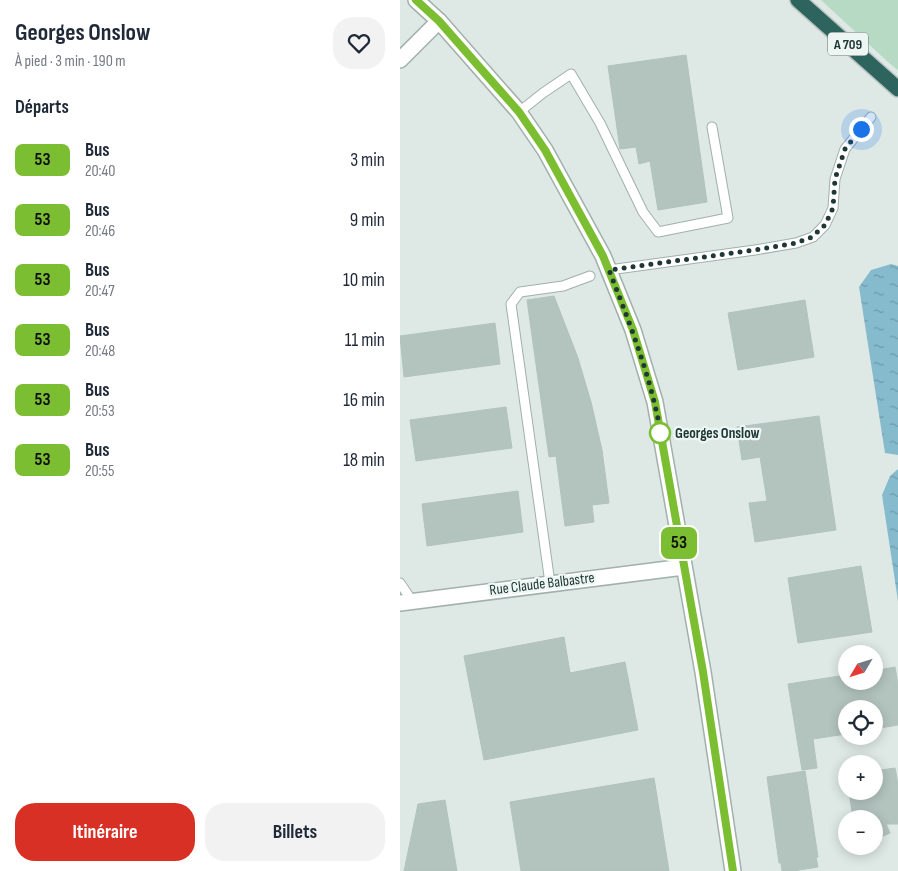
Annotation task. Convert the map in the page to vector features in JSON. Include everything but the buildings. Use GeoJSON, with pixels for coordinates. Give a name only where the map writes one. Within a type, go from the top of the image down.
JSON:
{"type":"FeatureCollection","features":[{"type":"Feature","properties":{"kind":"highway","name":"A 709"},"geometry":{"type":"LineString","coordinates":[[798,0],[898,89]]}},
{"type":"Feature","properties":{"kind":"street"},"geometry":{"type":"LineString","coordinates":[[416,0],[439,21],[519,112],[545,150],[603,256],[633,330],[655,402],[704,681],[733,871]]}},
{"type":"Feature","properties":{"kind":"street"},"geometry":{"type":"LineString","coordinates":[[400,60],[439,21]]}},
{"type":"Feature","properties":{"kind":"street","name":"Rue Claude Balbastre"},"geometry":{"type":"LineString","coordinates":[[406,602],[684,568]]}},
{"type":"Feature","properties":{"kind":"lane"},"geometry":{"type":"LineString","coordinates":[[519,112],[571,74],[600,122],[643,212],[658,232],[728,218],[712,127]]}},
{"type":"Feature","properties":{"kind":"lane"},"geometry":{"type":"LineString","coordinates":[[609,270],[755,250],[796,243],[812,237],[825,225],[833,208],[835,179],[845,149],[871,117]]}},
{"type":"Feature","properties":{"kind":"lane"},"geometry":{"type":"LineString","coordinates":[[550,583],[511,304],[520,292],[563,286],[590,276]]}},
{"type":"Feature","properties":{"kind":"lane"},"geometry":{"type":"LineString","coordinates":[[400,583],[406,602]]}},
{"type":"Feature","properties":{"kind":"green space"},"geometry":{"type":"Polygon","coordinates":[[[821,0],[898,0],[898,70],[888,62],[821,0]]]}},
{"type":"Feature","properties":{"kind":"water"},"geometry":{"type":"Polygon","coordinates":[[[891,264],[898,266],[898,455],[885,453],[859,287],[871,270],[891,264]]]}},
{"type":"Feature","properties":{"kind":"water"},"geometry":{"type":"Polygon","coordinates":[[[898,469],[898,601],[882,495],[890,476],[898,469]]]}},
{"type":"Feature","properties":{"kind":"bus line","name":"53"},"geometry":{"type":"LineString","coordinates":[[416,0],[462,46],[519,112],[545,150],[603,256],[633,330],[655,402],[703,672],[733,871]]}},
{"type":"Feature","properties":{"kind":"place","name":"Georges Onslow"},"geometry":{"type":"Point","coordinates":[660,433]}},
{"type":"Feature","properties":{"kind":"route"},"geometry":{"type":"LineString","coordinates":[[660,433],[655,402],[633,330],[609,270],[755,250],[796,243],[812,237],[825,225],[833,208],[835,179],[845,149],[861,129]]}}]}
